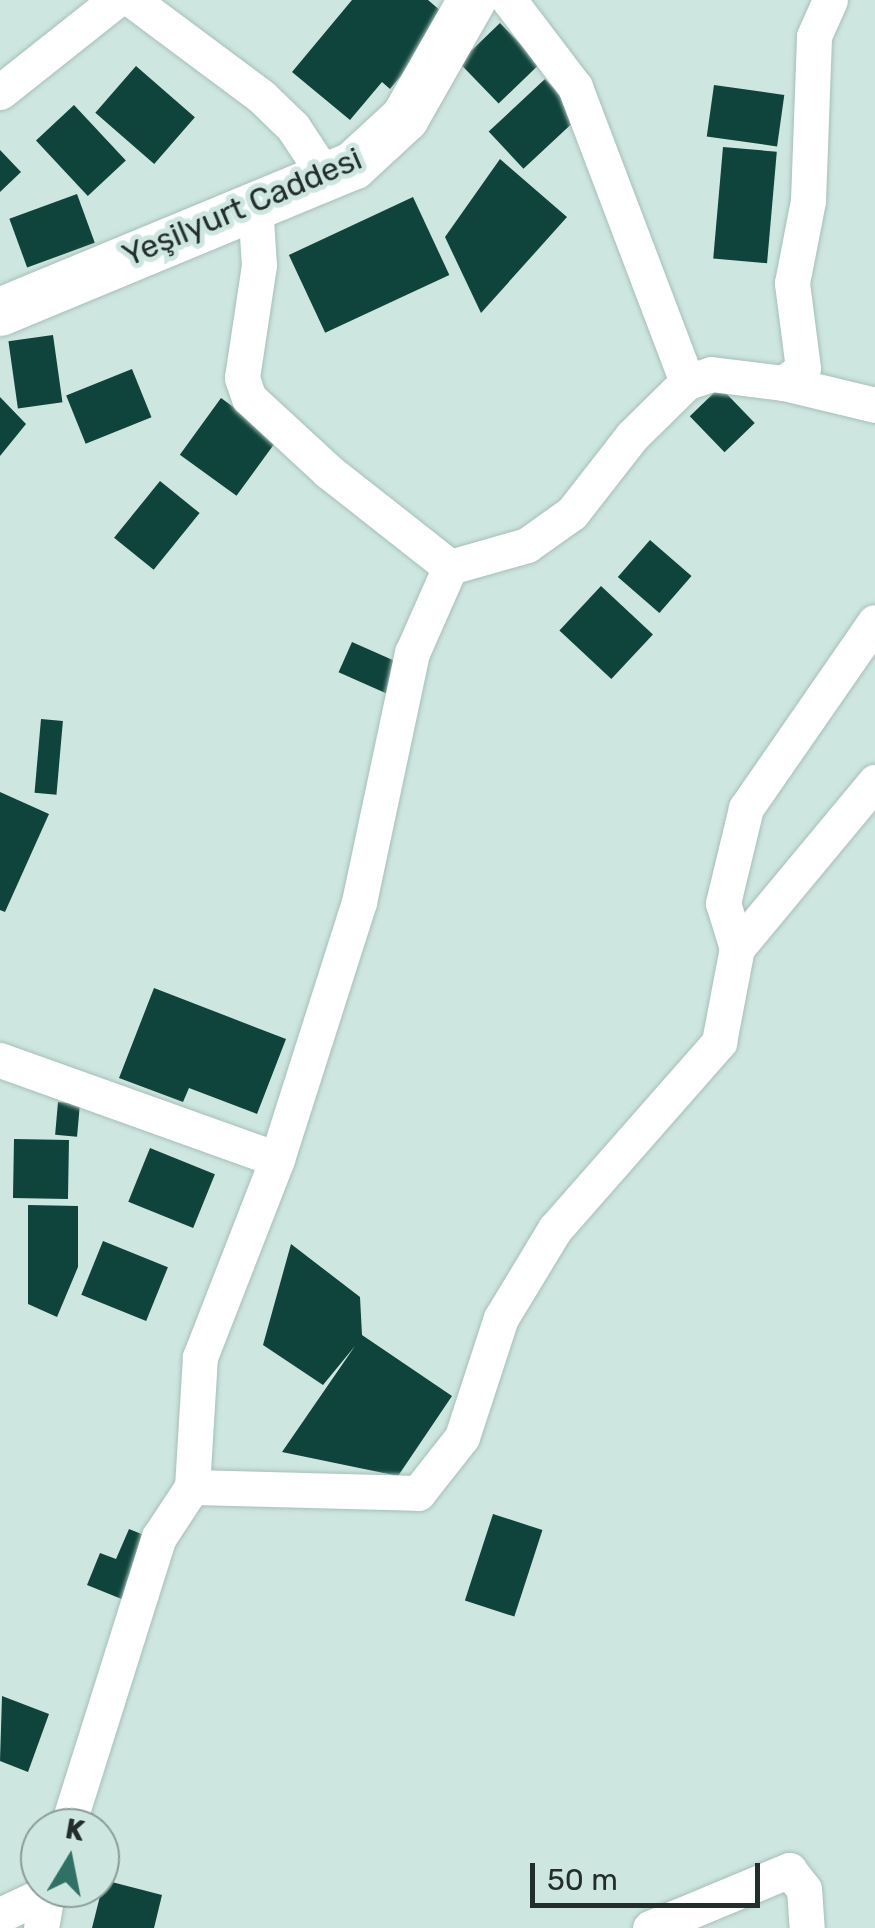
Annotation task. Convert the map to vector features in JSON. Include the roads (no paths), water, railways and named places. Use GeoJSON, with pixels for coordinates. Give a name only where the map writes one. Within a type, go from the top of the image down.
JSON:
{"type":"FeatureCollection","features":[{"type":"Feature","properties":{"kind":"main road","name":"Yeşilyurt Caddesi"},"geometry":{"type":"LineString","coordinates":[[0,312],[353,166],[404,118],[472,0]]}},
{"type":"Feature","properties":{"kind":"street"},"geometry":{"type":"LineString","coordinates":[[0,92],[116,0]]}},
{"type":"Feature","properties":{"kind":"street"},"geometry":{"type":"LineString","coordinates":[[132,0],[262,98],[293,127],[326,177]]}},
{"type":"Feature","properties":{"kind":"street"},"geometry":{"type":"LineString","coordinates":[[508,0],[575,87],[687,382]]}},
{"type":"Feature","properties":{"kind":"street"},"geometry":{"type":"LineString","coordinates":[[784,383],[803,368],[792,283],[808,201],[814,36],[830,0]]}},
{"type":"Feature","properties":{"kind":"street"},"geometry":{"type":"LineString","coordinates":[[254,205],[259,264],[242,378],[249,398],[328,471],[450,567]]}},
{"type":"Feature","properties":{"kind":"street"},"geometry":{"type":"LineString","coordinates":[[450,567],[527,545],[572,513],[642,425],[687,382],[711,374],[784,383],[875,405]]}},
{"type":"Feature","properties":{"kind":"street"},"geometry":{"type":"LineString","coordinates":[[73,1808],[159,1537],[192,1487],[200,1357],[276,1159],[360,902],[412,653],[450,567]]}},
{"type":"Feature","properties":{"kind":"street"},"geometry":{"type":"LineString","coordinates":[[192,1487],[418,1492],[462,1437],[501,1318],[555,1228],[719,1042],[737,948],[723,903],[746,808],[875,622]]}},
{"type":"Feature","properties":{"kind":"street"},"geometry":{"type":"LineString","coordinates":[[737,948],[875,782]]}},
{"type":"Feature","properties":{"kind":"street"},"geometry":{"type":"LineString","coordinates":[[0,1060],[276,1159]]}},
{"type":"Feature","properties":{"kind":"street"},"geometry":{"type":"LineString","coordinates":[[650,1928],[790,1870],[804,1889],[807,1928]]}}]}
